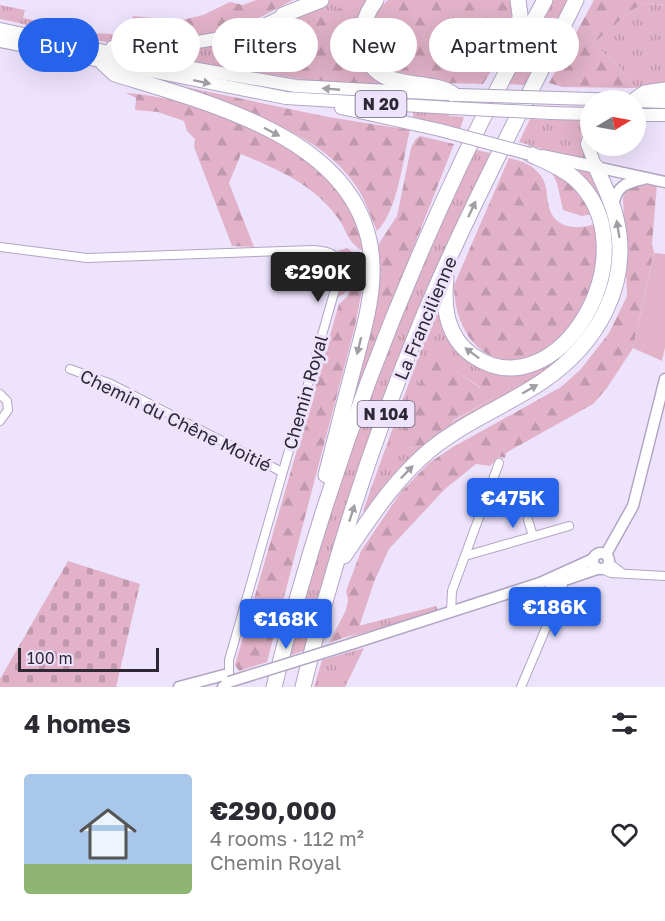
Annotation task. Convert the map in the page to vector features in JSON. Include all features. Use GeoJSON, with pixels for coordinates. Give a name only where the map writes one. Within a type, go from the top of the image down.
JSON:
{"type":"FeatureCollection","features":[{"type":"Feature","properties":{"kind":"highway"},"geometry":{"type":"LineString","coordinates":[[283,15],[321,0]]}},
{"type":"Feature","properties":{"kind":"highway"},"geometry":{"type":"LineString","coordinates":[[376,0],[367,14],[363,34],[366,53],[377,69],[394,81],[443,87],[454,99]]}},
{"type":"Feature","properties":{"kind":"highway"},"geometry":{"type":"LineString","coordinates":[[518,0],[520,18]]}},
{"type":"Feature","properties":{"kind":"highway","name":"La Francilienne"},"geometry":{"type":"LineString","coordinates":[[535,18],[545,0]]}},
{"type":"Feature","properties":{"kind":"highway","name":"La Francilienne"},"geometry":{"type":"LineString","coordinates":[[568,18],[576,0]]}},
{"type":"Feature","properties":{"kind":"highway"},"geometry":{"type":"LineString","coordinates":[[568,18],[582,0]]}},
{"type":"Feature","properties":{"kind":"highway"},"geometry":{"type":"LineString","coordinates":[[104,63],[115,74],[219,107],[299,147],[333,174],[349,193],[362,216],[371,248],[372,275],[369,301],[311,534],[308,557]]}},
{"type":"Feature","properties":{"kind":"highway","name":"La Francilienne"},"geometry":{"type":"LineString","coordinates":[[274,687],[308,557],[360,401],[392,320],[480,122],[505,72]]}},
{"type":"Feature","properties":{"kind":"highway","name":"La Francilienne"},"geometry":{"type":"LineString","coordinates":[[303,687],[335,569],[384,419],[448,262],[509,130],[540,72]]}},
{"type":"Feature","properties":{"kind":"highway"},"geometry":{"type":"LineString","coordinates":[[646,102],[665,90]]}},
{"type":"Feature","properties":{"kind":"highway"},"geometry":{"type":"LineString","coordinates":[[448,262],[444,305],[450,328],[463,347],[486,363],[509,368],[533,363],[558,348],[580,324],[597,292],[604,268],[605,242],[600,218],[588,194],[573,177],[530,154]]}},
{"type":"Feature","properties":{"kind":"highway"},"geometry":{"type":"LineString","coordinates":[[335,569],[387,494],[409,469],[451,435],[542,381],[579,352],[592,334],[617,286],[620,251],[613,207],[596,167]]}},
{"type":"Feature","properties":{"kind":"main road"},"geometry":{"type":"LineString","coordinates":[[99,49],[196,43],[227,36],[283,15],[305,0]]}},
{"type":"Feature","properties":{"kind":"main road","name":"N 20"},"geometry":{"type":"LineString","coordinates":[[0,29],[18,33]]}},
{"type":"Feature","properties":{"kind":"main road","name":"N 20"},"geometry":{"type":"LineString","coordinates":[[0,40],[104,63],[311,101],[580,99]]}},
{"type":"Feature","properties":{"kind":"main road","name":"N 20"},"geometry":{"type":"LineString","coordinates":[[99,50],[296,86],[454,99],[551,113],[580,114]]}},
{"type":"Feature","properties":{"kind":"main road"},"geometry":{"type":"LineString","coordinates":[[646,103],[665,95]]}},
{"type":"Feature","properties":{"kind":"main road"},"geometry":{"type":"LineString","coordinates":[[311,101],[440,130],[530,154],[596,167]]}},
{"type":"Feature","properties":{"kind":"main road"},"geometry":{"type":"LineString","coordinates":[[646,106],[665,102]]}},
{"type":"Feature","properties":{"kind":"main road"},"geometry":{"type":"LineString","coordinates":[[646,110],[665,116]]}},
{"type":"Feature","properties":{"kind":"main road"},"geometry":{"type":"LineString","coordinates":[[592,156],[596,167]]}},
{"type":"Feature","properties":{"kind":"street"},"geometry":{"type":"LineString","coordinates":[[596,167],[665,182]]}},
{"type":"Feature","properties":{"kind":"street"},"geometry":{"type":"LineString","coordinates":[[613,207],[615,194],[621,185],[649,178]]}},
{"type":"Feature","properties":{"kind":"street","name":"Chemin Royal"},"geometry":{"type":"LineString","coordinates":[[0,247],[87,258],[314,250],[328,251],[335,255],[340,272],[229,660],[226,684]]}},
{"type":"Feature","properties":{"kind":"street","name":"Chemin du Chêne Moitié"},"geometry":{"type":"LineString","coordinates":[[70,369],[111,384],[282,472]]}},
{"type":"Feature","properties":{"kind":"street"},"geometry":{"type":"LineString","coordinates":[[179,687],[224,675],[226,684],[540,584],[550,585],[601,563],[633,506],[665,379]]}},
{"type":"Feature","properties":{"kind":"street"},"geometry":{"type":"LineString","coordinates":[[0,394],[7,401],[8,410],[0,421]]}},
{"type":"Feature","properties":{"kind":"street"},"geometry":{"type":"LineString","coordinates":[[451,612],[452,591],[499,463]]}},
{"type":"Feature","properties":{"kind":"street"},"geometry":{"type":"LineString","coordinates":[[528,520],[533,536]]}},
{"type":"Feature","properties":{"kind":"street"},"geometry":{"type":"LineString","coordinates":[[465,556],[569,526]]}},
{"type":"Feature","properties":{"kind":"street"},"geometry":{"type":"LineString","coordinates":[[601,563],[611,573],[665,576]]}},
{"type":"Feature","properties":{"kind":"street"},"geometry":{"type":"LineString","coordinates":[[521,687],[563,579]]}},
{"type":"Feature","properties":{"kind":"green space"},"geometry":{"type":"Polygon","coordinates":[[[256,0],[293,0],[276,9],[244,18],[212,18],[212,30],[200,32],[200,18],[190,18],[203,15],[230,2],[243,5],[256,0]]]}},
{"type":"Feature","properties":{"kind":"green space"},"geometry":{"type":"Polygon","coordinates":[[[330,0],[371,0],[367,6],[348,18],[330,18],[330,30],[318,37],[318,18],[286,18],[330,0]]]}},
{"type":"Feature","properties":{"kind":"green space"},"geometry":{"type":"Polygon","coordinates":[[[388,0],[510,0],[512,12],[511,18],[429,18],[429,72],[490,72],[483,84],[434,82],[394,72],[417,72],[417,18],[374,18],[388,0]]]}},
{"type":"Feature","properties":{"kind":"green space"},"geometry":{"type":"Polygon","coordinates":[[[553,0],[571,0],[561,18],[543,18],[553,0]]]}},
{"type":"Feature","properties":{"kind":"green space"},"geometry":{"type":"Polygon","coordinates":[[[594,0],[665,0],[665,5],[646,3],[632,10],[593,44],[619,67],[635,88],[563,87],[549,83],[555,72],[579,72],[579,28],[594,0]]]}},
{"type":"Feature","properties":{"kind":"green space"},"geometry":{"type":"Polygon","coordinates":[[[646,3],[665,5],[665,84],[635,88],[619,67],[593,44],[632,10],[646,3]]]}},
{"type":"Feature","properties":{"kind":"green space"},"geometry":{"type":"Polygon","coordinates":[[[349,4],[367,6],[363,18],[330,18],[330,72],[384,72],[392,85],[335,84],[294,78],[292,72],[318,72],[318,18],[349,4]]]}},
{"type":"Feature","properties":{"kind":"green space"},"geometry":{"type":"Polygon","coordinates":[[[0,5],[25,10],[23,18],[18,18],[18,23],[0,19],[0,5]]]}},
{"type":"Feature","properties":{"kind":"green space"},"geometry":{"type":"Polygon","coordinates":[[[276,9],[259,18],[241,18],[276,9]]]}},
{"type":"Feature","properties":{"kind":"green space"},"geometry":{"type":"Polygon","coordinates":[[[212,26],[212,34],[200,37],[200,29],[212,26]]]}},
{"type":"Feature","properties":{"kind":"green space"},"geometry":{"type":"Polygon","coordinates":[[[99,33],[111,34],[111,42],[99,41],[99,33]]]}},
{"type":"Feature","properties":{"kind":"green space"},"geometry":{"type":"Polygon","coordinates":[[[212,37],[212,65],[200,63],[200,40],[212,37]]]}},
{"type":"Feature","properties":{"kind":"green space"},"geometry":{"type":"Polygon","coordinates":[[[256,72],[292,72],[294,78],[256,72]]]}},
{"type":"Feature","properties":{"kind":"green space"},"geometry":{"type":"Polygon","coordinates":[[[513,72],[531,72],[524,85],[506,84],[513,72]]]}},
{"type":"Feature","properties":{"kind":"green space"},"geometry":{"type":"Polygon","coordinates":[[[181,86],[328,117],[410,130],[395,198],[384,222],[377,231],[358,189],[342,169],[302,137],[278,125],[180,88],[181,86]]]}},
{"type":"Feature","properties":{"kind":"green space"},"geometry":{"type":"Polygon","coordinates":[[[126,93],[188,104],[221,115],[284,146],[335,188],[355,217],[363,248],[361,250],[352,242],[341,222],[317,195],[294,179],[241,154],[229,183],[254,247],[232,246],[194,147],[195,139],[187,131],[184,121],[158,112],[135,110],[136,98],[126,93]]]}},
{"type":"Feature","properties":{"kind":"green space"},"geometry":{"type":"Polygon","coordinates":[[[413,112],[464,117],[460,129],[413,117],[413,112]]]}},
{"type":"Feature","properties":{"kind":"green space"},"geometry":{"type":"Polygon","coordinates":[[[548,117],[580,119],[580,156],[587,156],[590,163],[519,142],[530,119],[547,120],[548,117]]]}},
{"type":"Feature","properties":{"kind":"green space"},"geometry":{"type":"Polygon","coordinates":[[[420,136],[454,144],[353,402],[376,305],[379,285],[378,245],[397,216],[411,148],[420,136]]]}},
{"type":"Feature","properties":{"kind":"green space"},"geometry":{"type":"Polygon","coordinates":[[[473,149],[490,153],[401,356],[306,650],[288,656],[351,444],[406,301],[473,149]]]}},
{"type":"Feature","properties":{"kind":"green space"},"geometry":{"type":"Polygon","coordinates":[[[509,158],[526,164],[541,176],[546,187],[549,207],[556,220],[561,224],[574,227],[595,224],[598,241],[593,278],[577,316],[553,345],[538,354],[519,359],[503,359],[476,346],[460,319],[455,303],[454,285],[509,158]]]}},
{"type":"Feature","properties":{"kind":"green space"},"geometry":{"type":"Polygon","coordinates":[[[550,168],[566,179],[593,214],[582,216],[563,210],[557,183],[550,168]]]}},
{"type":"Feature","properties":{"kind":"green space"},"geometry":{"type":"Polygon","coordinates":[[[577,168],[592,173],[614,222],[613,281],[591,330],[554,367],[448,430],[454,421],[509,388],[510,374],[530,367],[547,357],[581,332],[597,313],[610,272],[607,228],[601,207],[590,188],[577,173],[577,168]]]}},
{"type":"Feature","properties":{"kind":"green space"},"geometry":{"type":"Polygon","coordinates":[[[641,184],[657,185],[652,244],[654,252],[633,348],[607,388],[593,404],[506,453],[505,458],[499,457],[490,466],[476,464],[445,489],[389,549],[374,582],[357,633],[329,643],[346,610],[348,600],[346,591],[361,551],[401,492],[429,463],[453,447],[561,387],[581,369],[609,333],[627,296],[623,197],[626,191],[641,184]]]}},
{"type":"Feature","properties":{"kind":"green space"},"geometry":{"type":"Polygon","coordinates":[[[347,248],[357,256],[344,294],[338,297],[344,265],[338,251],[347,248]]]}},
{"type":"Feature","properties":{"kind":"green space"},"geometry":{"type":"Polygon","coordinates":[[[654,253],[665,254],[665,347],[662,361],[633,348],[654,253]]]}},
{"type":"Feature","properties":{"kind":"green space"},"geometry":{"type":"Polygon","coordinates":[[[363,256],[361,295],[355,326],[267,662],[239,671],[235,665],[339,304],[347,297],[360,257],[363,256]]]}},
{"type":"Feature","properties":{"kind":"green space"},"geometry":{"type":"Polygon","coordinates":[[[440,314],[463,356],[487,372],[481,388],[431,354],[408,448],[424,445],[398,469],[367,513],[363,511],[433,316],[440,314]]]}},
{"type":"Feature","properties":{"kind":"green space"},"geometry":{"type":"Polygon","coordinates":[[[431,353],[480,388],[487,372],[510,374],[510,388],[454,420],[448,430],[424,445],[408,448],[403,430],[431,353]]]}},
{"type":"Feature","properties":{"kind":"green space"},"geometry":{"type":"Polygon","coordinates":[[[68,561],[140,584],[116,687],[0,687],[0,679],[68,561]]]}},
{"type":"Feature","properties":{"kind":"green space"},"geometry":{"type":"Polygon","coordinates":[[[436,606],[438,610],[432,613],[346,638],[357,633],[358,626],[436,606]]]}},
{"type":"Feature","properties":{"kind":"green space"},"geometry":{"type":"Polygon","coordinates":[[[364,648],[345,687],[314,687],[322,660],[364,648]]]}}]}
